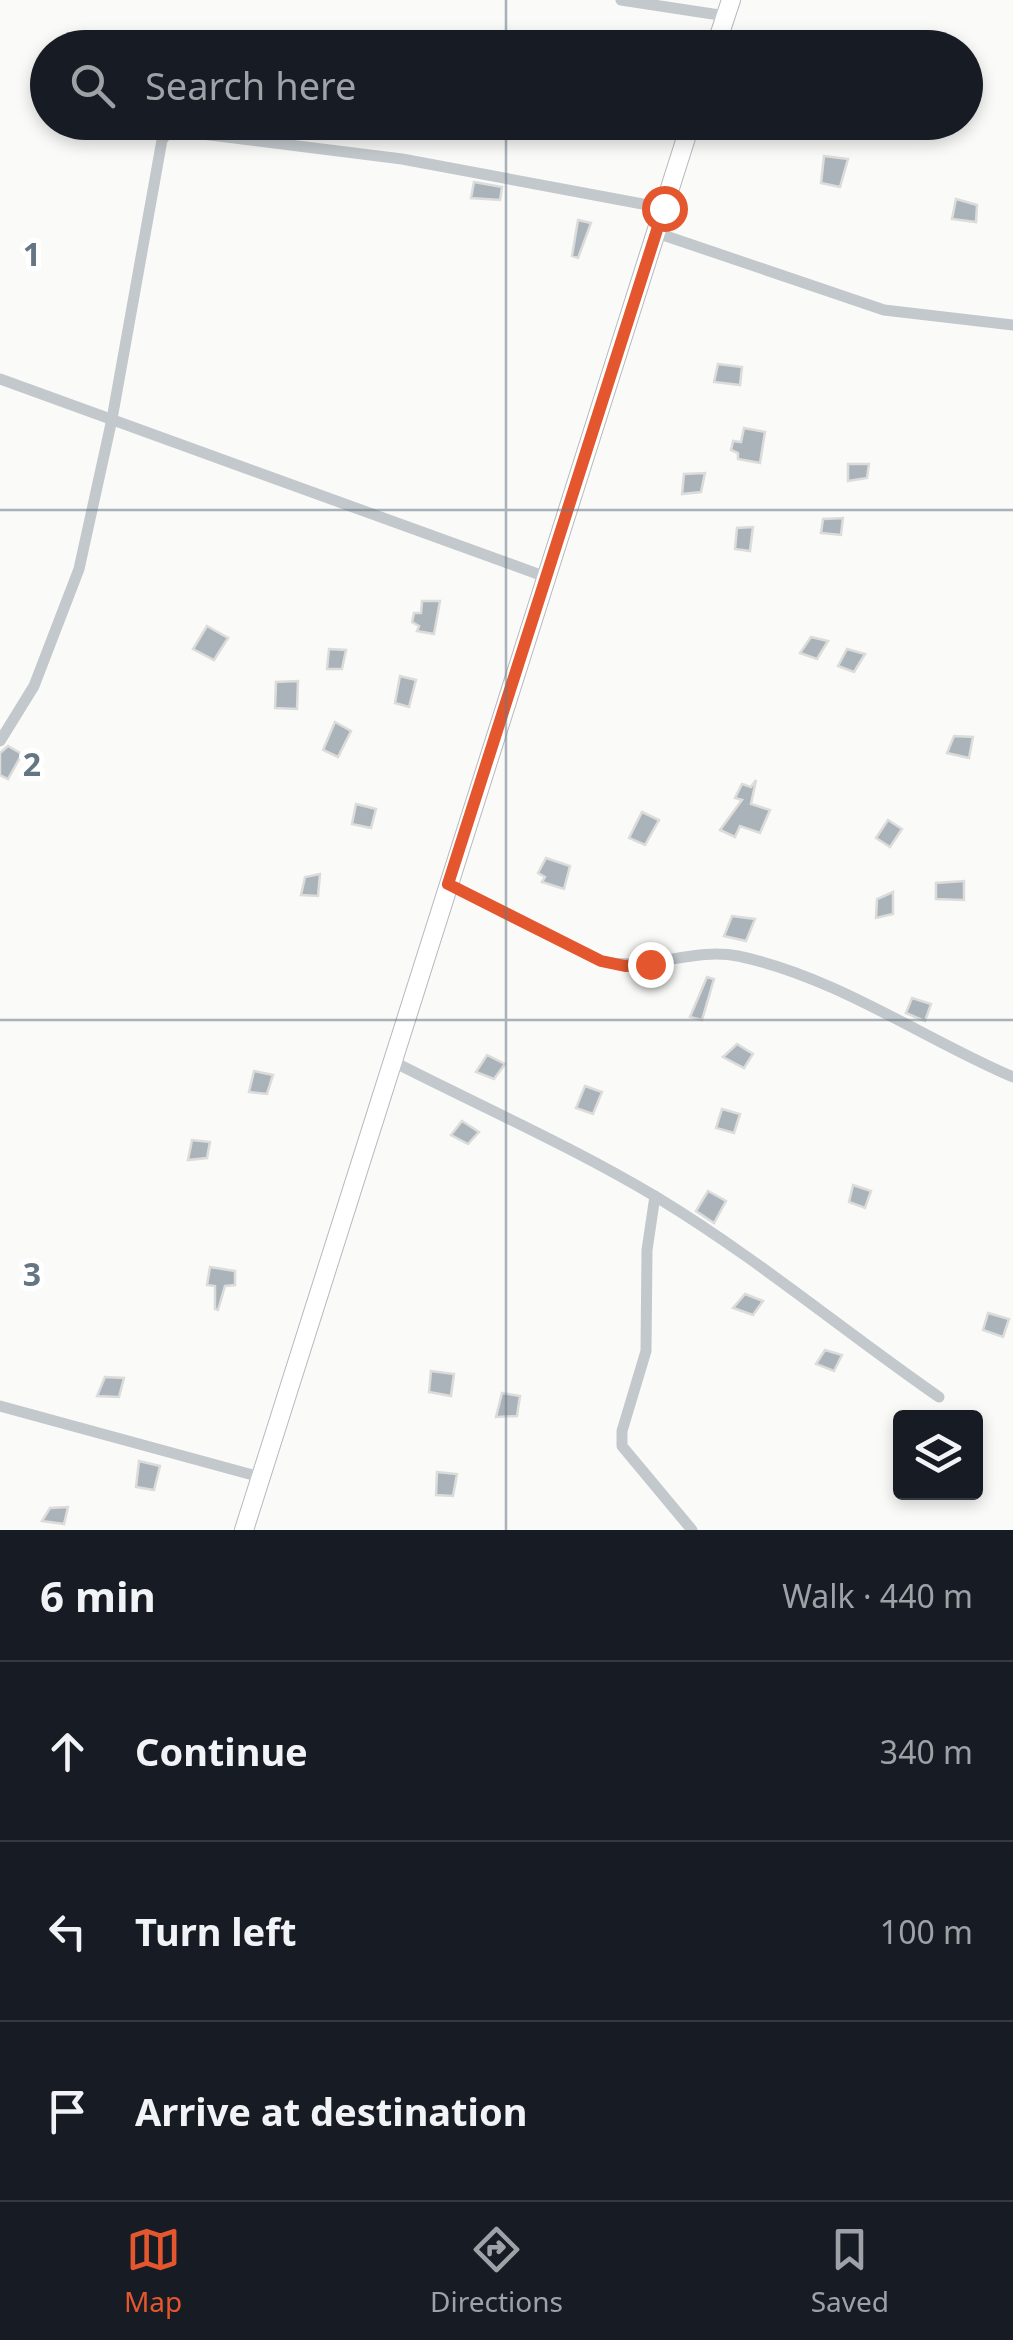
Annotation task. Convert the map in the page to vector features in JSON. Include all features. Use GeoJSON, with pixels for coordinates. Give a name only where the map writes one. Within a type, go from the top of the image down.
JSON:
{"type":"FeatureCollection","features":[{"type":"Feature","properties":{"kind":"main road"},"geometry":{"type":"LineString","coordinates":[[244,1530],[685,140]]}},
{"type":"Feature","properties":{"kind":"street"},"geometry":{"type":"LineString","coordinates":[[621,0],[728,8]]}},
{"type":"Feature","properties":{"kind":"street"},"geometry":{"type":"LineString","coordinates":[[0,740],[34,686],[79,569],[112,419],[162,140]]}},
{"type":"Feature","properties":{"kind":"street"},"geometry":{"type":"LineString","coordinates":[[247,140],[402,160],[664,208]]}},
{"type":"Feature","properties":{"kind":"street"},"geometry":{"type":"LineString","coordinates":[[657,232],[884,310],[1013,325]]}},
{"type":"Feature","properties":{"kind":"street"},"geometry":{"type":"LineString","coordinates":[[0,379],[546,578]]}},
{"type":"Feature","properties":{"kind":"street"},"geometry":{"type":"LineString","coordinates":[[448,884],[601,961],[625,966],[716,954],[763,962],[843,993],[1013,1077]]}},
{"type":"Feature","properties":{"kind":"street"},"geometry":{"type":"LineString","coordinates":[[392,1062],[655,1196],[817,1305],[939,1398]]}},
{"type":"Feature","properties":{"kind":"street"},"geometry":{"type":"LineString","coordinates":[[655,1196],[647,1250],[646,1351],[622,1431],[622,1446],[692,1530]]}},
{"type":"Feature","properties":{"kind":"street"},"geometry":{"type":"LineString","coordinates":[[0,1406],[260,1477]]}},
{"type":"Feature","properties":{"kind":"building"},"geometry":{"type":"Polygon","coordinates":[[[824,156],[848,159],[840,187],[821,183],[824,156]]]}},
{"type":"Feature","properties":{"kind":"building"},"geometry":{"type":"Polygon","coordinates":[[[474,182],[502,187],[500,200],[471,198],[474,182]]]}},
{"type":"Feature","properties":{"kind":"building"},"geometry":{"type":"Polygon","coordinates":[[[956,199],[977,205],[976,222],[952,219],[956,199]]]}},
{"type":"Feature","properties":{"kind":"building"},"geometry":{"type":"Polygon","coordinates":[[[578,220],[591,223],[578,258],[572,256],[578,220]]]}},
{"type":"Feature","properties":{"kind":"building"},"geometry":{"type":"Polygon","coordinates":[[[718,364],[742,367],[740,385],[714,382],[718,364]]]}},
{"type":"Feature","properties":{"kind":"building"},"geometry":{"type":"Polygon","coordinates":[[[744,428],[765,432],[760,463],[738,459],[738,453],[731,450],[733,441],[741,442],[744,428]]]}},
{"type":"Feature","properties":{"kind":"building"},"geometry":{"type":"Polygon","coordinates":[[[848,464],[869,464],[867,478],[848,481],[848,464]]]}},
{"type":"Feature","properties":{"kind":"building"},"geometry":{"type":"Polygon","coordinates":[[[705,473],[701,492],[682,494],[684,474],[705,473]]]}},
{"type":"Feature","properties":{"kind":"building"},"geometry":{"type":"Polygon","coordinates":[[[843,518],[841,535],[821,533],[823,519],[843,518]]]}},
{"type":"Feature","properties":{"kind":"building"},"geometry":{"type":"Polygon","coordinates":[[[753,527],[750,551],[735,549],[737,528],[753,527]]]}},
{"type":"Feature","properties":{"kind":"building"},"geometry":{"type":"Polygon","coordinates":[[[422,601],[440,601],[434,634],[417,631],[419,626],[412,622],[414,613],[421,613],[422,601]]]}},
{"type":"Feature","properties":{"kind":"building"},"geometry":{"type":"Polygon","coordinates":[[[207,626],[228,638],[214,660],[193,649],[207,626]]]}},
{"type":"Feature","properties":{"kind":"building"},"geometry":{"type":"Polygon","coordinates":[[[811,637],[828,641],[817,659],[800,653],[811,637]]]}},
{"type":"Feature","properties":{"kind":"building"},"geometry":{"type":"Polygon","coordinates":[[[329,649],[346,650],[342,669],[327,669],[329,649]]]}},
{"type":"Feature","properties":{"kind":"building"},"geometry":{"type":"Polygon","coordinates":[[[847,649],[865,654],[854,672],[838,666],[847,649]]]}},
{"type":"Feature","properties":{"kind":"building"},"geometry":{"type":"Polygon","coordinates":[[[400,676],[416,680],[409,707],[395,703],[400,676]]]}},
{"type":"Feature","properties":{"kind":"building"},"geometry":{"type":"Polygon","coordinates":[[[298,681],[297,709],[275,708],[276,682],[298,681]]]}},
{"type":"Feature","properties":{"kind":"building"},"geometry":{"type":"Polygon","coordinates":[[[335,722],[351,731],[338,757],[323,750],[335,722]]]}},
{"type":"Feature","properties":{"kind":"building"},"geometry":{"type":"Polygon","coordinates":[[[954,736],[973,737],[969,758],[947,753],[954,736]]]}},
{"type":"Feature","properties":{"kind":"building"},"geometry":{"type":"Polygon","coordinates":[[[8,746],[22,754],[8,779],[0,775],[0,753],[8,746]]]}},
{"type":"Feature","properties":{"kind":"building"},"geometry":{"type":"Polygon","coordinates":[[[756,780],[751,804],[770,810],[760,833],[740,826],[735,837],[720,830],[742,800],[735,798],[742,784],[751,787],[756,780]]]}},
{"type":"Feature","properties":{"kind":"building"},"geometry":{"type":"Polygon","coordinates":[[[356,804],[376,809],[371,828],[352,824],[356,804]]]}},
{"type":"Feature","properties":{"kind":"building"},"geometry":{"type":"Polygon","coordinates":[[[642,812],[659,820],[645,845],[629,838],[642,812]]]}},
{"type":"Feature","properties":{"kind":"building"},"geometry":{"type":"Polygon","coordinates":[[[888,820],[902,829],[890,847],[876,838],[888,820]]]}},
{"type":"Feature","properties":{"kind":"building"},"geometry":{"type":"Polygon","coordinates":[[[546,858],[570,866],[564,889],[542,882],[545,877],[538,873],[546,858]]]}},
{"type":"Feature","properties":{"kind":"building"},"geometry":{"type":"Polygon","coordinates":[[[320,874],[318,896],[301,895],[305,877],[320,874]]]}},
{"type":"Feature","properties":{"kind":"building"},"geometry":{"type":"Polygon","coordinates":[[[964,881],[964,900],[936,899],[936,883],[964,881]]]}},
{"type":"Feature","properties":{"kind":"building"},"geometry":{"type":"Polygon","coordinates":[[[893,892],[893,914],[876,918],[877,899],[893,892]]]}},
{"type":"Feature","properties":{"kind":"building"},"geometry":{"type":"Polygon","coordinates":[[[732,916],[755,919],[746,941],[724,936],[732,916]]]}},
{"type":"Feature","properties":{"kind":"building"},"geometry":{"type":"Polygon","coordinates":[[[707,977],[714,979],[702,1020],[690,1017],[707,977]]]}},
{"type":"Feature","properties":{"kind":"building"},"geometry":{"type":"Polygon","coordinates":[[[912,998],[931,1004],[925,1021],[906,1013],[912,998]]]}},
{"type":"Feature","properties":{"kind":"building"},"geometry":{"type":"Polygon","coordinates":[[[737,1044],[753,1054],[744,1068],[723,1057],[737,1044]]]}},
{"type":"Feature","properties":{"kind":"building"},"geometry":{"type":"Polygon","coordinates":[[[487,1055],[505,1064],[494,1079],[476,1072],[487,1055]]]}},
{"type":"Feature","properties":{"kind":"building"},"geometry":{"type":"Polygon","coordinates":[[[254,1071],[273,1075],[267,1094],[249,1092],[254,1071]]]}},
{"type":"Feature","properties":{"kind":"building"},"geometry":{"type":"Polygon","coordinates":[[[585,1086],[602,1092],[593,1114],[576,1108],[585,1086]]]}},
{"type":"Feature","properties":{"kind":"building"},"geometry":{"type":"Polygon","coordinates":[[[722,1109],[740,1114],[734,1133],[716,1128],[722,1109]]]}},
{"type":"Feature","properties":{"kind":"building"},"geometry":{"type":"Polygon","coordinates":[[[462,1121],[479,1132],[468,1144],[451,1135],[462,1121]]]}},
{"type":"Feature","properties":{"kind":"building"},"geometry":{"type":"Polygon","coordinates":[[[192,1140],[210,1142],[207,1158],[188,1160],[192,1140]]]}},
{"type":"Feature","properties":{"kind":"building"},"geometry":{"type":"Polygon","coordinates":[[[853,1185],[871,1191],[865,1208],[849,1202],[853,1185]]]}},
{"type":"Feature","properties":{"kind":"building"},"geometry":{"type":"Polygon","coordinates":[[[708,1191],[726,1201],[714,1223],[696,1211],[708,1191]]]}},
{"type":"Feature","properties":{"kind":"building"},"geometry":{"type":"Polygon","coordinates":[[[210,1267],[235,1271],[235,1285],[225,1286],[218,1310],[215,1286],[207,1285],[210,1267]]]}},
{"type":"Feature","properties":{"kind":"building"},"geometry":{"type":"Polygon","coordinates":[[[745,1294],[763,1301],[753,1315],[733,1308],[745,1294]]]}},
{"type":"Feature","properties":{"kind":"building"},"geometry":{"type":"Polygon","coordinates":[[[988,1313],[1009,1319],[1003,1337],[983,1330],[988,1313]]]}},
{"type":"Feature","properties":{"kind":"building"},"geometry":{"type":"Polygon","coordinates":[[[825,1350],[842,1355],[834,1371],[816,1364],[825,1350]]]}},
{"type":"Feature","properties":{"kind":"building"},"geometry":{"type":"Polygon","coordinates":[[[431,1371],[454,1374],[451,1396],[429,1392],[431,1371]]]}},
{"type":"Feature","properties":{"kind":"building"},"geometry":{"type":"Polygon","coordinates":[[[105,1377],[124,1378],[119,1397],[97,1396],[105,1377]]]}},
{"type":"Feature","properties":{"kind":"building"},"geometry":{"type":"Polygon","coordinates":[[[502,1393],[520,1396],[517,1416],[496,1417],[502,1393]]]}},
{"type":"Feature","properties":{"kind":"building"},"geometry":{"type":"Polygon","coordinates":[[[139,1461],[160,1466],[154,1490],[136,1487],[139,1461]]]}},
{"type":"Feature","properties":{"kind":"building"},"geometry":{"type":"Polygon","coordinates":[[[437,1472],[457,1474],[453,1496],[436,1495],[437,1472]]]}},
{"type":"Feature","properties":{"kind":"building"},"geometry":{"type":"Polygon","coordinates":[[[68,1507],[64,1524],[42,1521],[50,1508],[68,1507]]]}},
{"type":"Feature","properties":{"kind":"route"},"geometry":{"type":"LineString","coordinates":[[650,964],[625,966],[601,961],[448,884],[664,208]]}}]}
